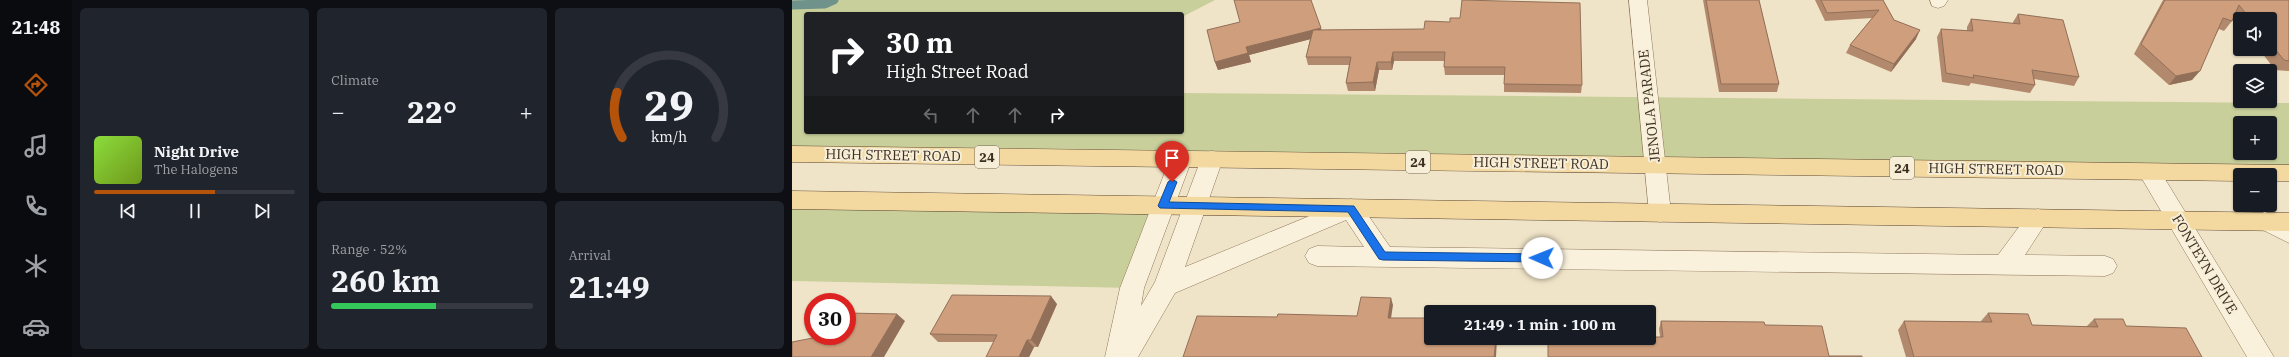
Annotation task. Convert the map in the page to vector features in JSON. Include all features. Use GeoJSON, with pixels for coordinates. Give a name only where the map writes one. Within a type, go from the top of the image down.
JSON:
{"type":"FeatureCollection","features":[{"type":"Feature","properties":{"kind":"main road","name":"HIGH STREET ROAD"},"geometry":{"type":"LineString","coordinates":[[792,154],[2289,173]]}},
{"type":"Feature","properties":{"kind":"main road"},"geometry":{"type":"LineString","coordinates":[[792,200],[2178,219],[2289,222]]}},
{"type":"Feature","properties":{"kind":"street","name":"JENOLA PARADE"},"geometry":{"type":"LineString","coordinates":[[1638,0],[1660,213]]}},
{"type":"Feature","properties":{"kind":"street"},"geometry":{"type":"LineString","coordinates":[[1118,357],[1132,288],[1181,159]]}},
{"type":"Feature","properties":{"kind":"street"},"geometry":{"type":"LineString","coordinates":[[1124,357],[1166,286],[1212,159]]}},
{"type":"Feature","properties":{"kind":"street","name":"FONTEYN DRIVE"},"geometry":{"type":"LineString","coordinates":[[2149,172],[2261,357]]}},
{"type":"Feature","properties":{"kind":"street"},"geometry":{"type":"LineString","coordinates":[[1166,286],[1351,208],[1383,256]]}},
{"type":"Feature","properties":{"kind":"street"},"geometry":{"type":"LineString","coordinates":[[2005,264],[2038,218]]}},
{"type":"Feature","properties":{"kind":"street"},"geometry":{"type":"LineString","coordinates":[[2265,221],[2289,234]]}},
{"type":"Feature","properties":{"kind":"street"},"geometry":{"type":"LineString","coordinates":[[1317,256],[2105,266]]}},
{"type":"Feature","properties":{"kind":"green space"},"geometry":{"type":"Polygon","coordinates":[[[792,0],[1215,0],[1184,16],[1184,12],[804,12],[804,134],[1184,134],[1184,93],[2233,102],[2233,108],[2277,108],[2277,103],[2289,103],[2289,173],[2277,173],[2277,168],[2233,168],[2233,172],[792,153],[792,0]]]}},
{"type":"Feature","properties":{"kind":"green space"},"geometry":{"type":"Polygon","coordinates":[[[792,200],[1163,206],[1132,288],[792,281],[792,200]]]}},
{"type":"Feature","properties":{"kind":"building"},"geometry":{"type":"Polygon","coordinates":[[[1234,0],[1311,0],[1321,28],[1246,47],[1248,53],[1215,62],[1207,30],[1240,22],[1234,0]]]}},
{"type":"Feature","properties":{"kind":"building"},"geometry":{"type":"Polygon","coordinates":[[[1462,0],[1580,3],[1582,85],[1504,84],[1505,67],[1444,67],[1445,52],[1393,52],[1391,62],[1377,62],[1373,82],[1346,83],[1351,57],[1306,57],[1313,30],[1424,29],[1425,21],[1450,22],[1450,18],[1460,18],[1462,0]]]}},
{"type":"Feature","properties":{"kind":"building"},"geometry":{"type":"Polygon","coordinates":[[[1706,0],[1759,0],[1779,84],[1721,84],[1706,0]]]}},
{"type":"Feature","properties":{"kind":"building"},"geometry":{"type":"Polygon","coordinates":[[[1821,0],[1883,0],[1894,20],[1920,30],[1894,64],[1850,45],[1879,10],[1827,13],[1821,0]]]}},
{"type":"Feature","properties":{"kind":"building"},"geometry":{"type":"Polygon","coordinates":[[[2165,0],[2289,0],[2289,61],[2284,60],[2277,52],[2277,12],[2244,12],[2239,5],[2236,12],[2233,12],[2232,21],[2223,18],[2200,71],[2176,76],[2141,44],[2165,0]]]}},
{"type":"Feature","properties":{"kind":"building"},"geometry":{"type":"Polygon","coordinates":[[[2018,14],[2063,20],[2079,77],[2032,70],[2035,85],[1973,75],[1974,78],[1946,73],[1941,29],[1973,31],[1971,19],[2020,24],[2018,14]]]}},
{"type":"Feature","properties":{"kind":"building"},"geometry":{"type":"Polygon","coordinates":[[[952,295],[1051,296],[1031,340],[1027,340],[1019,357],[986,357],[997,335],[930,334],[952,295]]]}},
{"type":"Feature","properties":{"kind":"building"},"geometry":{"type":"Polygon","coordinates":[[[1361,297],[1391,298],[1388,318],[1424,318],[1424,345],[1495,345],[1494,357],[1183,357],[1197,316],[1277,317],[1278,314],[1357,316],[1361,297]]]}},
{"type":"Feature","properties":{"kind":"building"},"geometry":{"type":"Polygon","coordinates":[[[856,313],[897,314],[871,357],[792,357],[792,342],[804,340],[804,345],[856,345],[856,313]]]}},
{"type":"Feature","properties":{"kind":"building"},"geometry":{"type":"Polygon","coordinates":[[[1988,313],[2028,314],[2032,325],[2098,327],[2094,319],[2123,319],[2126,326],[2186,328],[2202,357],[1914,357],[1904,321],[1992,322],[1988,313]]]}},
{"type":"Feature","properties":{"kind":"building"},"geometry":{"type":"Polygon","coordinates":[[[1661,321],[1764,322],[1765,325],[1822,326],[1829,356],[1862,357],[1548,357],[1548,345],[1656,345],[1656,337],[1663,337],[1661,321]]]}},
{"type":"Feature","properties":{"kind":"waterway"},"geometry":{"type":"LineString","coordinates":[[792,5],[825,4],[834,0]]}},
{"type":"Feature","properties":{"kind":"route"},"geometry":{"type":"LineString","coordinates":[[1172,182],[1163,206],[1351,208],[1383,256],[1542,258]]}}]}
